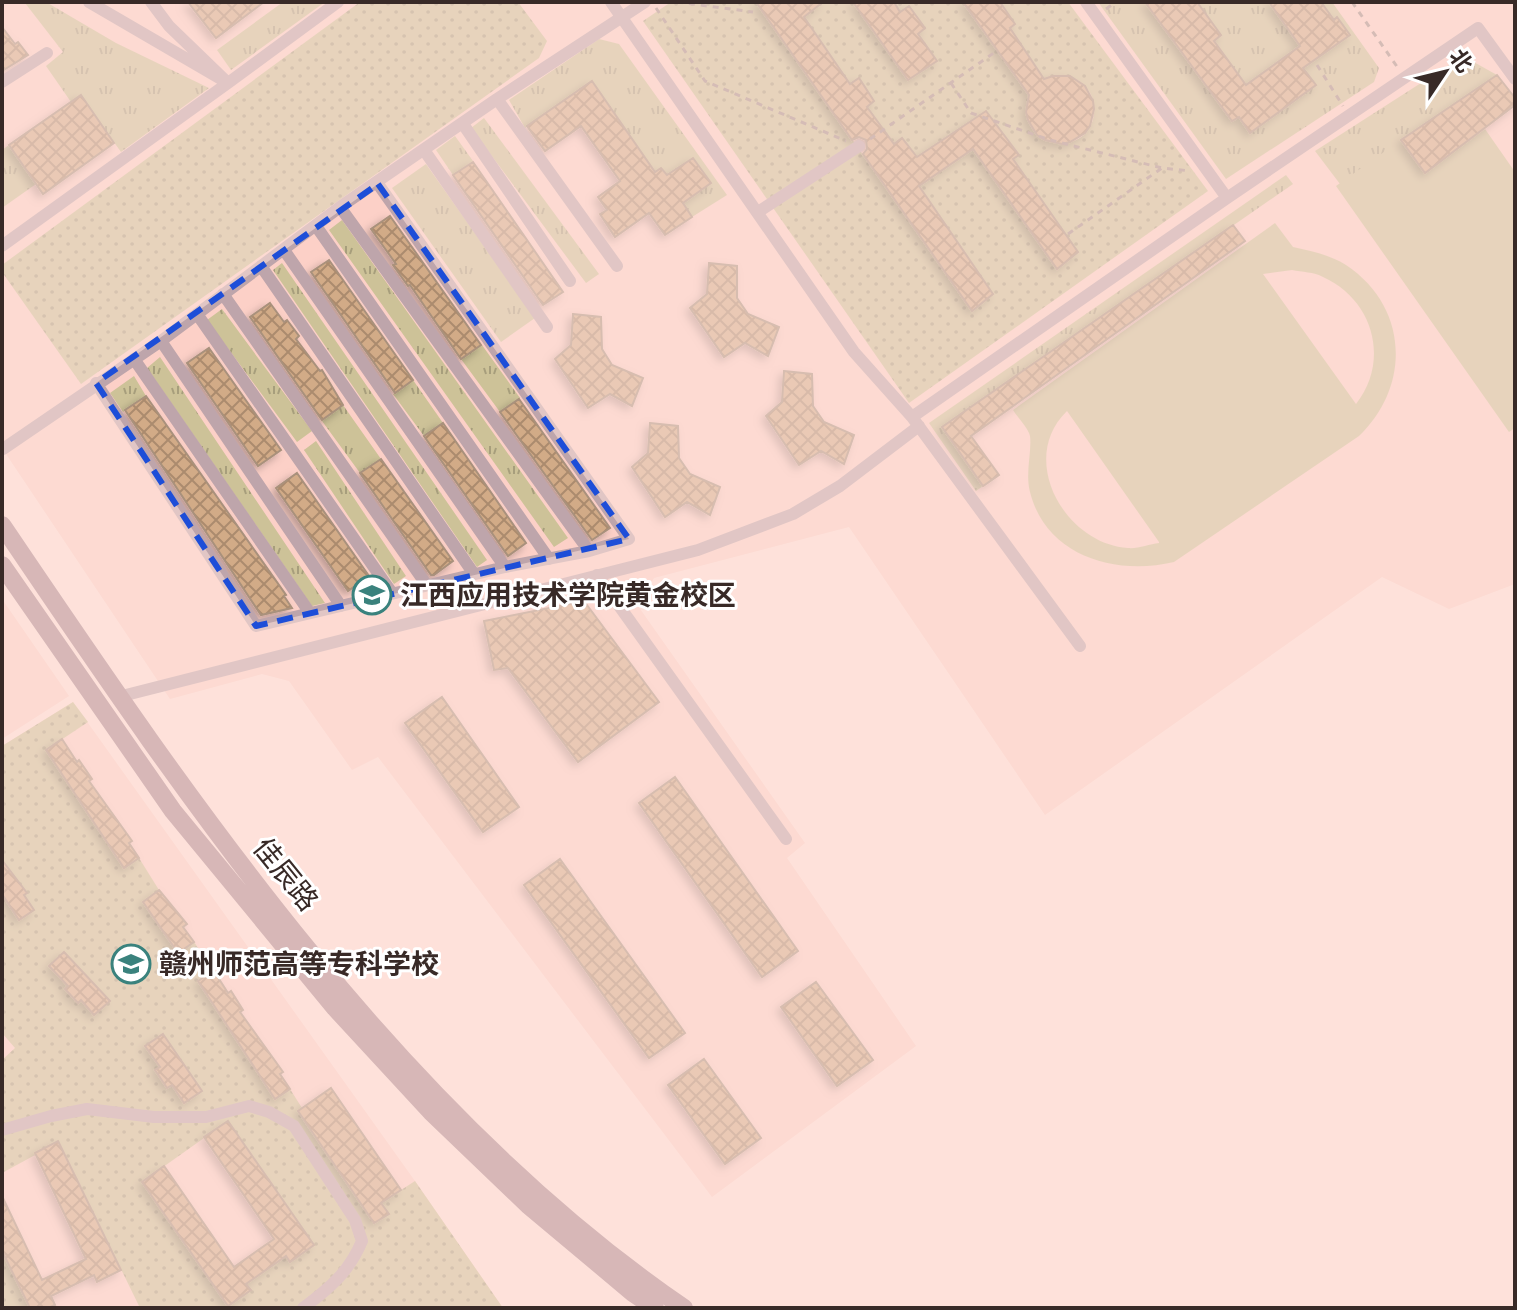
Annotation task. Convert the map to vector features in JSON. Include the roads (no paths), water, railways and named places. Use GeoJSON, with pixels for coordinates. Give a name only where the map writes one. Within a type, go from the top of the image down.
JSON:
{"type":"FeatureCollection","features":[{"type":"Feature","properties":{"kind":"main road","name":"佳辰路"},"geometry":{"type":"LineString","coordinates":[[2,525],[192,801],[338,983],[442,1100],[541,1196],[641,1279],[684,1308]]}},
{"type":"Feature","properties":{"kind":"main road","name":"佳辰路"},"geometry":{"type":"LineString","coordinates":[[2,565],[173,811],[335,1008],[431,1112],[528,1205],[655,1308]]}},
{"type":"Feature","properties":{"kind":"street"},"geometry":{"type":"LineString","coordinates":[[89,2],[228,83]]}},
{"type":"Feature","properties":{"kind":"street"},"geometry":{"type":"LineString","coordinates":[[151,2],[169,26],[228,83]]}},
{"type":"Feature","properties":{"kind":"street"},"geometry":{"type":"LineString","coordinates":[[2,246],[338,2]]}},
{"type":"Feature","properties":{"kind":"street"},"geometry":{"type":"LineString","coordinates":[[611,2],[854,352],[916,422],[1080,646]]}},
{"type":"Feature","properties":{"kind":"street"},"geometry":{"type":"LineString","coordinates":[[3,449],[161,341],[340,207],[645,2]]}},
{"type":"Feature","properties":{"kind":"street"},"geometry":{"type":"LineString","coordinates":[[1086,2],[1227,198]]}},
{"type":"Feature","properties":{"kind":"street"},"geometry":{"type":"LineString","coordinates":[[118,697],[698,550],[793,514],[840,486],[916,422],[1227,198],[1478,28],[1515,79]]}},
{"type":"Feature","properties":{"kind":"street"},"geometry":{"type":"LineString","coordinates":[[2,82],[47,53]]}},
{"type":"Feature","properties":{"kind":"street"},"geometry":{"type":"LineString","coordinates":[[497,99],[617,266]]}},
{"type":"Feature","properties":{"kind":"street"},"geometry":{"type":"LineString","coordinates":[[463,124],[570,281]]}},
{"type":"Feature","properties":{"kind":"street"},"geometry":{"type":"LineString","coordinates":[[758,212],[859,146]]}},
{"type":"Feature","properties":{"kind":"street"},"geometry":{"type":"LineString","coordinates":[[424,150],[547,327]]}},
{"type":"Feature","properties":{"kind":"street"},"geometry":{"type":"LineString","coordinates":[[96,383],[256,626],[426,584],[589,551],[629,539],[378,184]]}},
{"type":"Feature","properties":{"kind":"street"},"geometry":{"type":"LineString","coordinates":[[340,207],[589,551]]}},
{"type":"Feature","properties":{"kind":"street"},"geometry":{"type":"LineString","coordinates":[[316,226],[549,559]]}},
{"type":"Feature","properties":{"kind":"street"},"geometry":{"type":"LineString","coordinates":[[284,250],[505,567]]}},
{"type":"Feature","properties":{"kind":"street"},"geometry":{"type":"LineString","coordinates":[[261,266],[474,574]]}},
{"type":"Feature","properties":{"kind":"street"},"geometry":{"type":"LineString","coordinates":[[223,294],[426,584]]}},
{"type":"Feature","properties":{"kind":"street"},"geometry":{"type":"LineString","coordinates":[[197,314],[392,593]]}},
{"type":"Feature","properties":{"kind":"street"},"geometry":{"type":"LineString","coordinates":[[161,341],[341,606]]}},
{"type":"Feature","properties":{"kind":"street"},"geometry":{"type":"LineString","coordinates":[[134,359],[310,613]]}},
{"type":"Feature","properties":{"kind":"street"},"geometry":{"type":"LineString","coordinates":[[597,575],[786,839]]}},
{"type":"Feature","properties":{"kind":"street"},"geometry":{"type":"LineString","coordinates":[[2,1130],[87,1109],[154,1117],[206,1117],[249,1106],[269,1112],[294,1126],[355,1220],[362,1241],[352,1264],[325,1292],[303,1308]]}},
{"type":"Feature","properties":{"kind":"place","name":"江西应用技术学院黄金校区"},"geometry":{"type":"Point","coordinates":[372,595]}},
{"type":"Feature","properties":{"kind":"place","name":"赣州师范高等专科学校"},"geometry":{"type":"Point","coordinates":[131,964]}}]}
